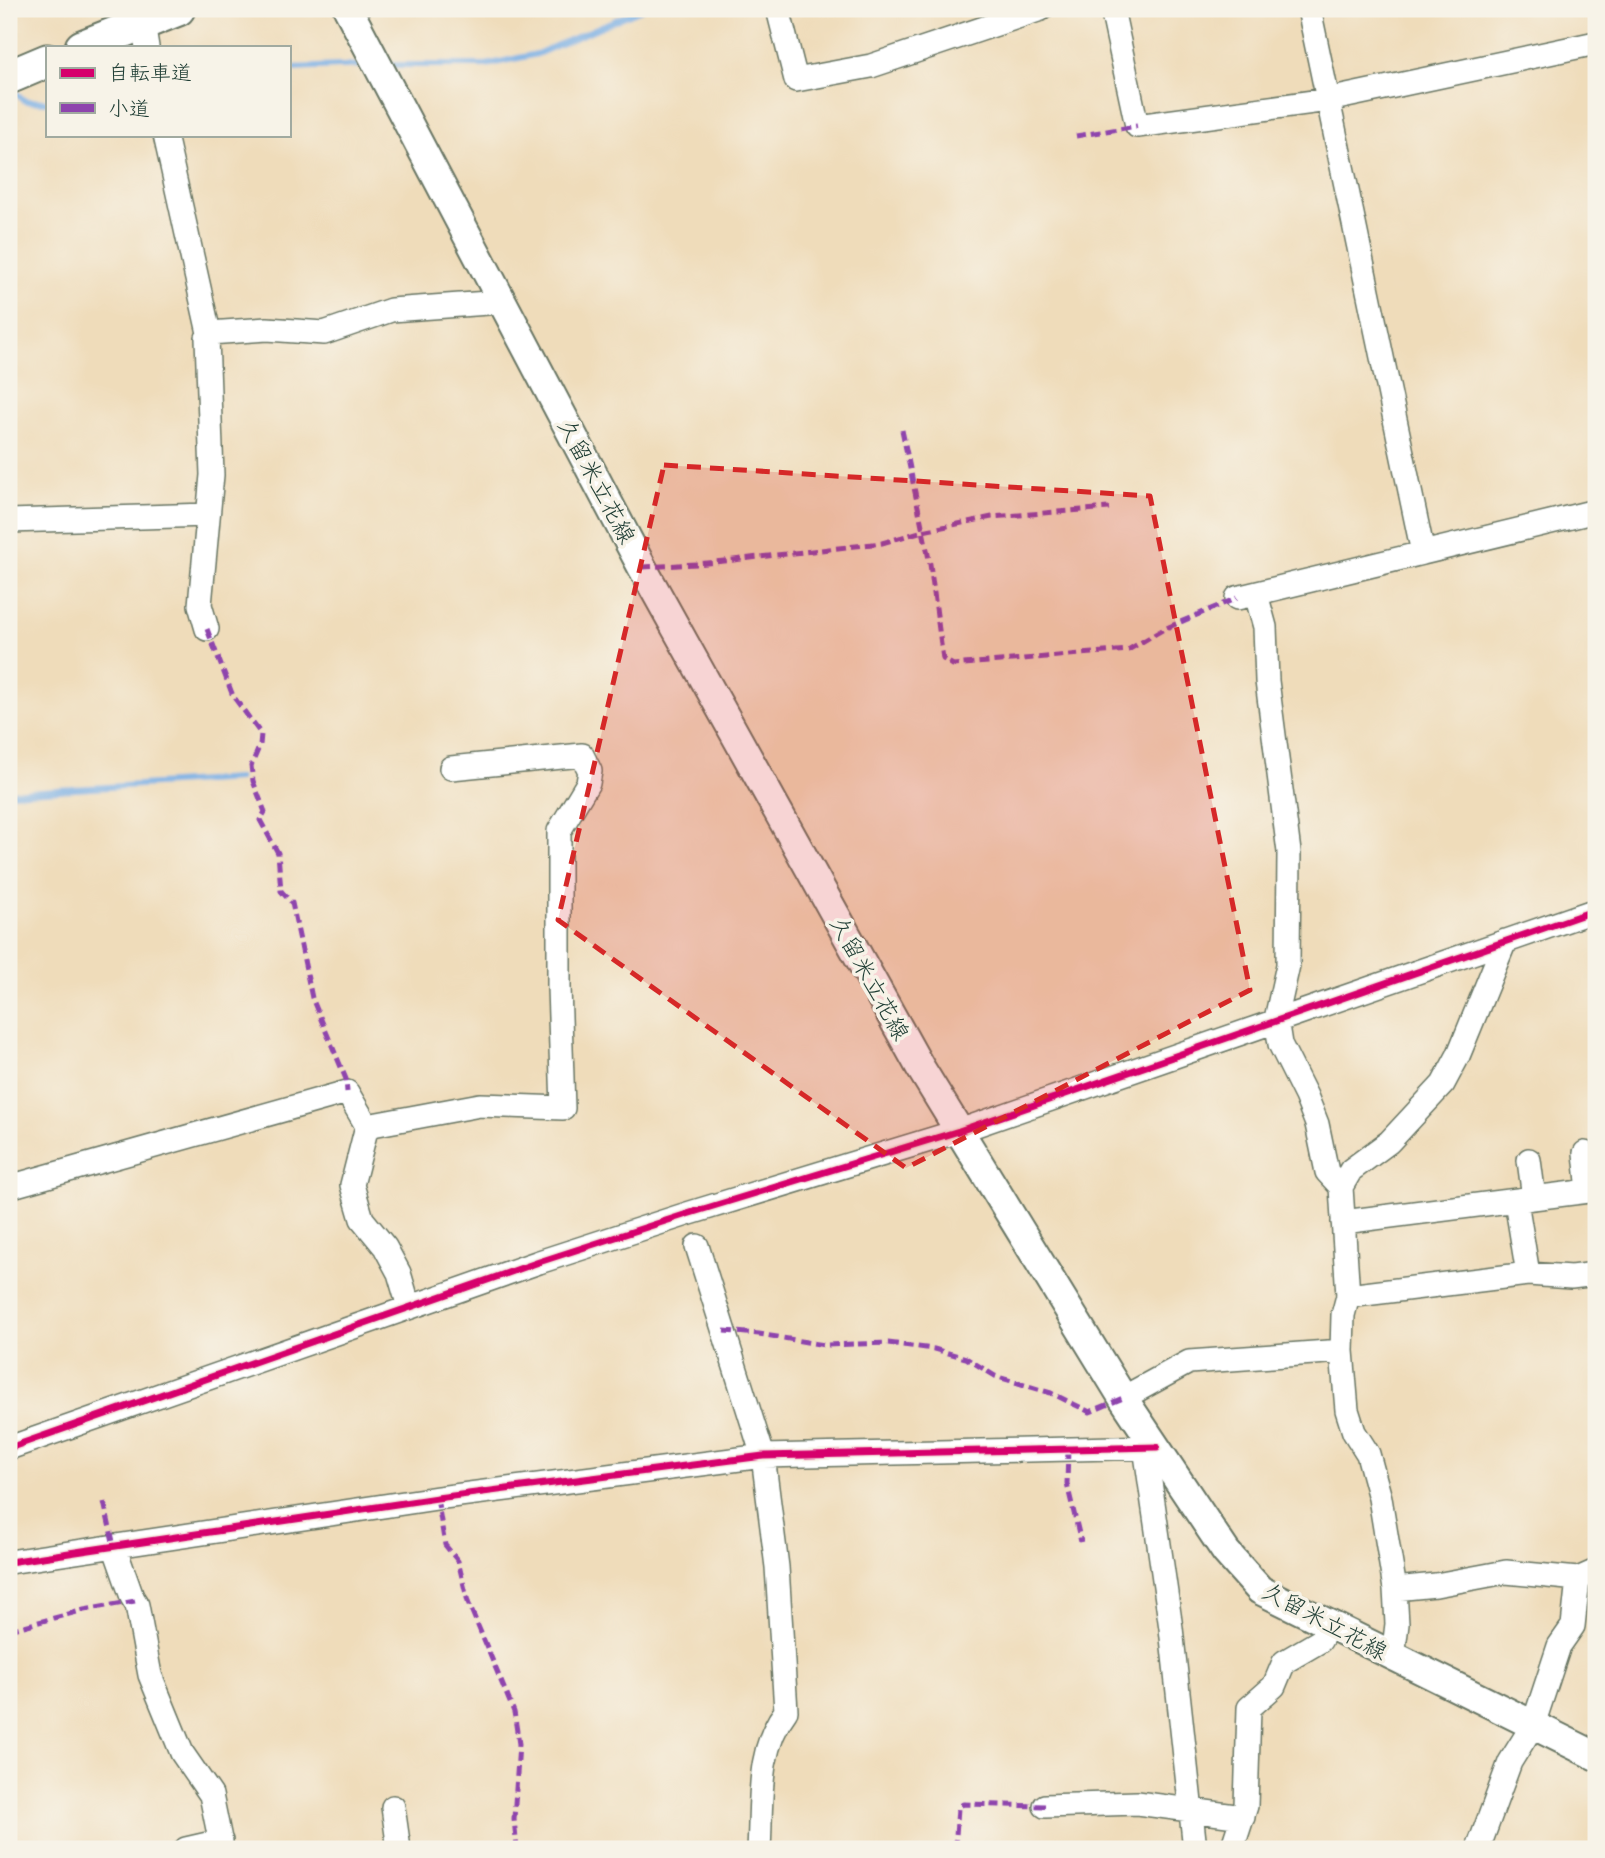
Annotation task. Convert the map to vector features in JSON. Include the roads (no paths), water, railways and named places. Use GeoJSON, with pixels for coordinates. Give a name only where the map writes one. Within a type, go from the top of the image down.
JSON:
{"type":"FeatureCollection","features":[{"type":"Feature","properties":{"kind":"highway"},"geometry":{"type":"LineString","coordinates":[[87,46],[145,35],[177,9]]}},
{"type":"Feature","properties":{"kind":"highway"},"geometry":{"type":"LineString","coordinates":[[9,77],[46,61]]}},
{"type":"Feature","properties":{"kind":"main road","name":"久留米立花線"},"geometry":{"type":"LineString","coordinates":[[348,9],[642,567],[913,1055],[1151,1447],[1226,1552],[1260,1590],[1596,1756]]}},
{"type":"Feature","properties":{"kind":"street"},"geometry":{"type":"LineString","coordinates":[[778,9],[796,80],[871,66],[1041,9]]}},
{"type":"Feature","properties":{"kind":"street"},"geometry":{"type":"LineString","coordinates":[[1112,9],[1138,126],[1328,100],[1596,43]]}},
{"type":"Feature","properties":{"kind":"street"},"geometry":{"type":"LineString","coordinates":[[1309,9],[1423,553]]}},
{"type":"Feature","properties":{"kind":"street"},"geometry":{"type":"LineString","coordinates":[[165,136],[209,333],[206,338],[212,475],[200,605],[207,629]]}},
{"type":"Feature","properties":{"kind":"street"},"geometry":{"type":"LineString","coordinates":[[209,333],[267,330],[324,333],[391,310],[502,302]]}},
{"type":"Feature","properties":{"kind":"street"},"geometry":{"type":"LineString","coordinates":[[1341,1187],[1327,1172],[1317,1124],[1280,1044],[1276,1019],[1288,965],[1289,852],[1266,681],[1265,627],[1247,596],[1596,510]]}},
{"type":"Feature","properties":{"kind":"street"},"geometry":{"type":"LineString","coordinates":[[9,521],[208,515]]}},
{"type":"Feature","properties":{"kind":"street"},"geometry":{"type":"LineString","coordinates":[[367,1126],[480,1105],[563,1108],[559,987],[559,831],[589,783],[588,746],[451,768]]}},
{"type":"Feature","properties":{"kind":"street"},"geometry":{"type":"LineString","coordinates":[[9,1448],[409,1307],[687,1214],[959,1131],[1596,910]]}},
{"type":"Feature","properties":{"kind":"street"},"geometry":{"type":"LineString","coordinates":[[1394,1657],[1395,1589],[1380,1498],[1368,1454],[1354,1432],[1347,1410],[1342,1351],[1343,1315],[1348,1296],[1341,1187],[1351,1170],[1389,1142],[1444,1084],[1505,941]]}},
{"type":"Feature","properties":{"kind":"street"},"geometry":{"type":"LineString","coordinates":[[9,1187],[347,1092],[367,1126],[352,1185],[362,1219],[385,1247],[399,1273],[409,1307]]}},
{"type":"Feature","properties":{"kind":"street"},"geometry":{"type":"LineString","coordinates":[[1343,1222],[1589,1191],[1585,1153]]}},
{"type":"Feature","properties":{"kind":"street"},"geometry":{"type":"LineString","coordinates":[[1528,1274],[1525,1199],[1530,1160]]}},
{"type":"Feature","properties":{"kind":"street"},"geometry":{"type":"LineString","coordinates":[[697,1246],[763,1456],[777,1567],[786,1711],[775,1726],[764,1759],[760,1849]]}},
{"type":"Feature","properties":{"kind":"street"},"geometry":{"type":"LineString","coordinates":[[1348,1296],[1528,1274],[1571,1277],[1596,1274]]}},
{"type":"Feature","properties":{"kind":"street"},"geometry":{"type":"LineString","coordinates":[[1123,1398],[1189,1362],[1342,1351]]}},
{"type":"Feature","properties":{"kind":"street"},"geometry":{"type":"LineString","coordinates":[[9,1562],[437,1498],[763,1456],[1151,1447],[1195,1849]]}},
{"type":"Feature","properties":{"kind":"street"},"geometry":{"type":"LineString","coordinates":[[114,1546],[137,1605],[150,1675],[182,1753],[211,1795],[222,1845],[186,1849]]}},
{"type":"Feature","properties":{"kind":"street"},"geometry":{"type":"LineString","coordinates":[[1395,1589],[1436,1585],[1506,1572],[1587,1575],[1573,1626],[1559,1646],[1533,1725],[1510,1762],[1478,1849]]}},
{"type":"Feature","properties":{"kind":"street"},"geometry":{"type":"LineString","coordinates":[[1232,1849],[1246,1806],[1249,1708],[1274,1686],[1284,1662],[1320,1640],[1329,1625]]}},
{"type":"Feature","properties":{"kind":"street"},"geometry":{"type":"LineString","coordinates":[[1045,1806],[1138,1803],[1243,1817]]}},
{"type":"Feature","properties":{"kind":"street"},"geometry":{"type":"LineString","coordinates":[[393,1807],[399,1849]]}},
{"type":"Feature","properties":{"kind":"waterway"},"geometry":{"type":"LineString","coordinates":[[387,65],[486,65],[537,54],[641,9]]}},
{"type":"Feature","properties":{"kind":"waterway"},"geometry":{"type":"LineString","coordinates":[[290,68],[369,65]]}},
{"type":"Feature","properties":{"kind":"waterway"},"geometry":{"type":"LineString","coordinates":[[9,87],[25,101],[46,102]]}},
{"type":"Feature","properties":{"kind":"waterway"},"geometry":{"type":"LineString","coordinates":[[9,793],[238,779]]}}]}
